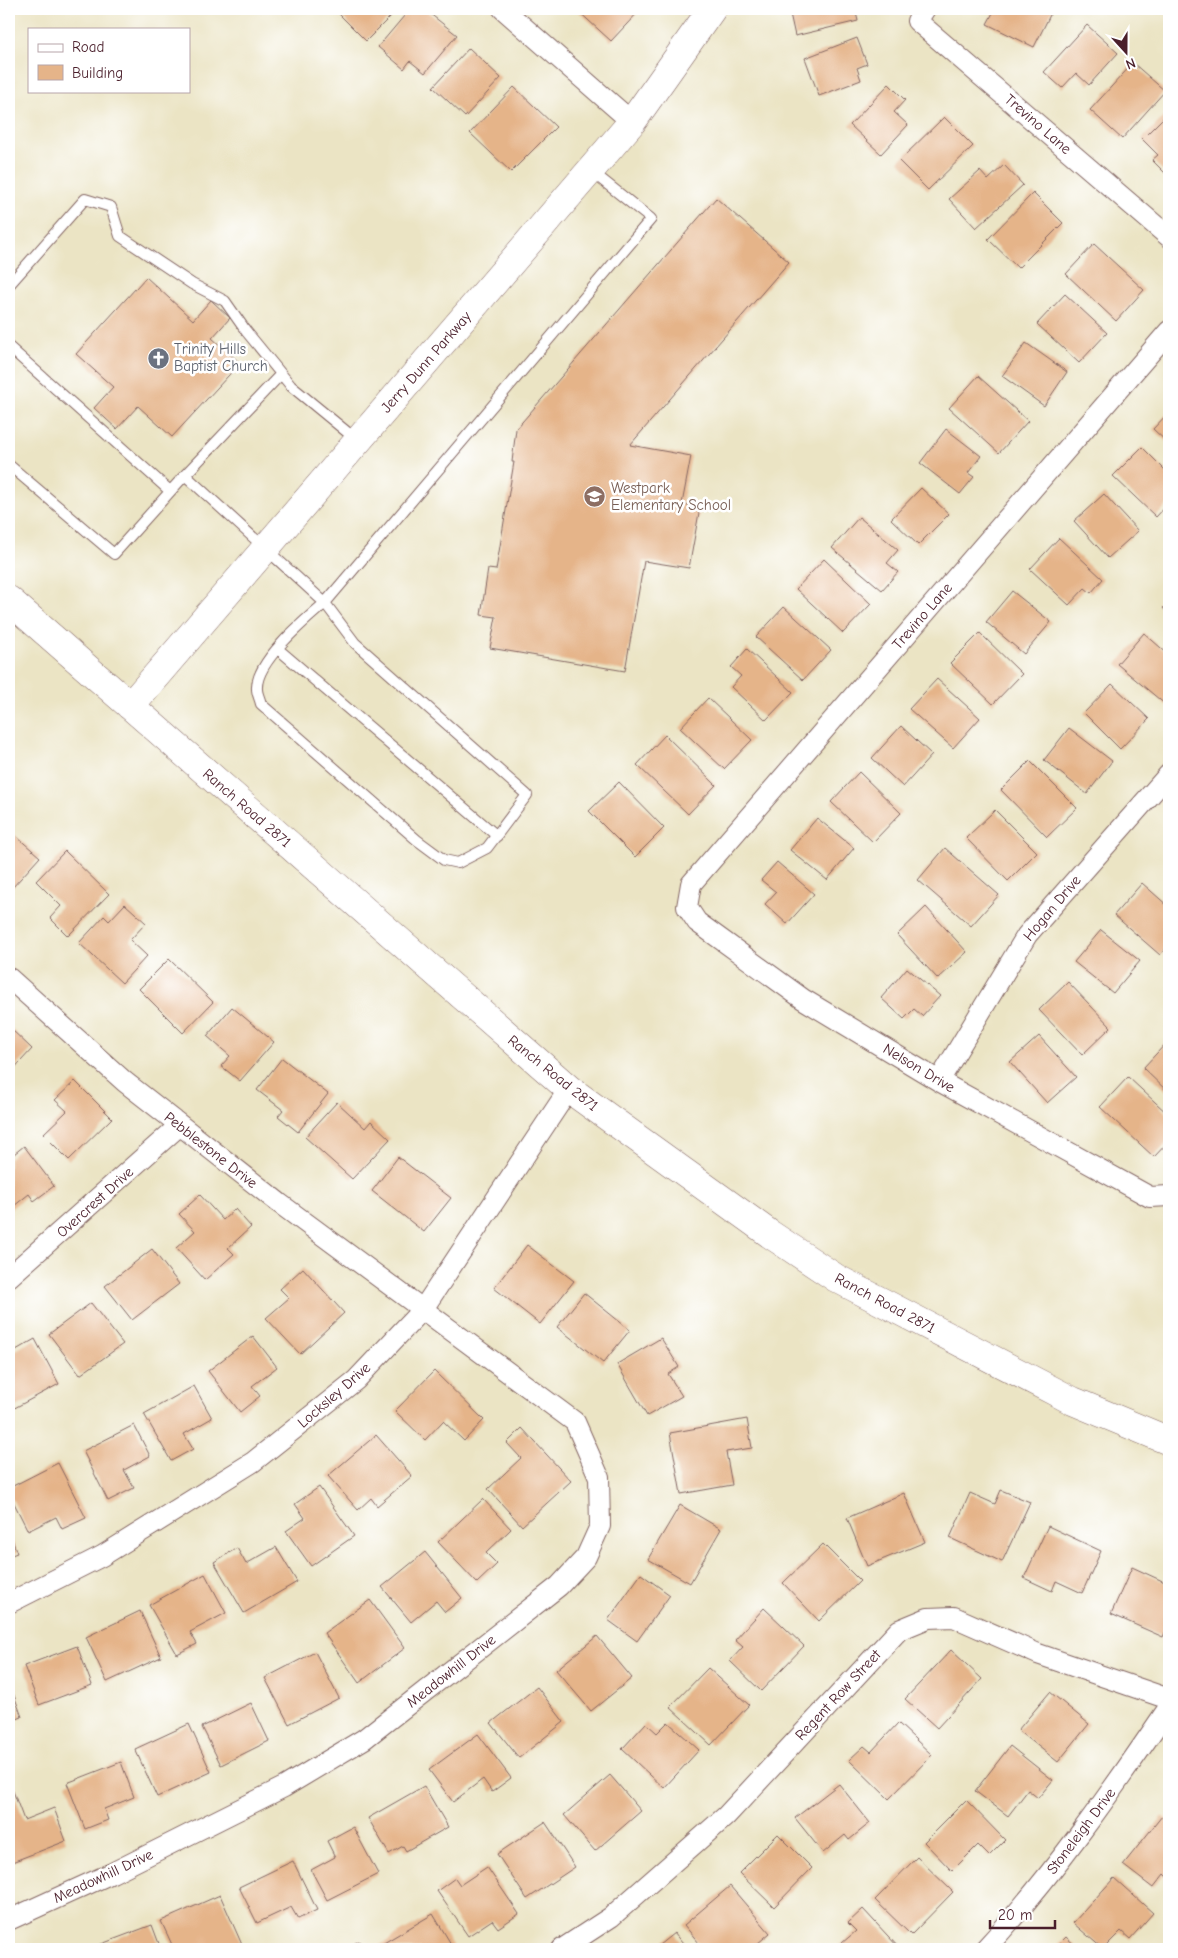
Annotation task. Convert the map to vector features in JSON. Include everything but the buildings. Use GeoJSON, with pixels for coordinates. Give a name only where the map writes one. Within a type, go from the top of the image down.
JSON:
{"type":"FeatureCollection","features":[{"type":"Feature","properties":{"kind":"main road","name":"Jerry Dunn Parkway"},"geometry":{"type":"LineString","coordinates":[[130,706],[632,122],[712,9]]}},
{"type":"Feature","properties":{"kind":"main road","name":"Ranch Road 2871"},"geometry":{"type":"LineString","coordinates":[[9,600],[569,1089],[770,1234],[836,1278],[1073,1402],[1169,1441]]}},
{"type":"Feature","properties":{"kind":"street"},"geometry":{"type":"LineString","coordinates":[[503,9],[632,122]]}},
{"type":"Feature","properties":{"kind":"street","name":"Trevino Lane"},"geometry":{"type":"LineString","coordinates":[[925,9],[918,21],[1169,237]]}},
{"type":"Feature","properties":{"kind":"street","name":"Trevino Lane"},"geometry":{"type":"LineString","coordinates":[[687,907],[690,884],[1169,331]]}},
{"type":"Feature","properties":{"kind":"street","name":"Hogan Drive"},"geometry":{"type":"LineString","coordinates":[[939,1081],[1027,934],[1169,774]]}},
{"type":"Feature","properties":{"kind":"street","name":"Nelson Drive"},"geometry":{"type":"LineString","coordinates":[[687,907],[697,922],[804,999],[939,1081],[1150,1197],[1169,1196]]}},
{"type":"Feature","properties":{"kind":"street","name":"Pebblestone Drive"},"geometry":{"type":"LineString","coordinates":[[9,978],[125,1082],[278,1202],[423,1309]]}},
{"type":"Feature","properties":{"kind":"street","name":"Locksley Drive"},"geometry":{"type":"LineString","coordinates":[[9,1603],[102,1556],[254,1462],[356,1380],[423,1309],[569,1089]]}},
{"type":"Feature","properties":{"kind":"street","name":"Overcrest Drive"},"geometry":{"type":"LineString","coordinates":[[9,1277],[180,1125]]}},
{"type":"Feature","properties":{"kind":"street","name":"Meadowhill Drive"},"geometry":{"type":"LineString","coordinates":[[9,1920],[112,1873],[284,1787],[364,1739],[559,1586],[586,1557],[600,1526],[601,1497],[599,1477],[575,1422],[423,1309]]}},
{"type":"Feature","properties":{"kind":"street","name":"Regent Row Street"},"geometry":{"type":"LineString","coordinates":[[562,1949],[611,1917],[726,1816],[899,1630],[928,1618],[954,1617],[1038,1654],[1169,1699]]}},
{"type":"Feature","properties":{"kind":"street","name":"Stoneleigh Drive"},"geometry":{"type":"LineString","coordinates":[[985,1949],[1022,1910],[1106,1799],[1169,1707]]}},
{"type":"Feature","properties":{"kind":"lane"},"geometry":{"type":"LineString","coordinates":[[185,475],[325,603],[355,642],[528,795],[487,848],[458,863],[444,860],[417,840],[261,704],[256,688],[263,667],[278,649],[296,629],[325,603],[651,219],[590,170]]}},
{"type":"Feature","properties":{"kind":"lane"},"geometry":{"type":"LineString","coordinates":[[9,285],[85,199],[111,207],[120,236],[192,284],[225,301],[246,331],[291,386],[358,441]]}},
{"type":"Feature","properties":{"kind":"lane"},"geometry":{"type":"LineString","coordinates":[[9,347],[170,491]]}},
{"type":"Feature","properties":{"kind":"lane"},"geometry":{"type":"LineString","coordinates":[[9,465],[114,554],[170,491],[281,374]]}},
{"type":"Feature","properties":{"kind":"lane"},"geometry":{"type":"LineString","coordinates":[[278,649],[497,836]]}},
{"type":"Feature","properties":{"kind":"place","name":"Trinity Hills Baptist Church"},"geometry":{"type":"Point","coordinates":[158,358]}},
{"type":"Feature","properties":{"kind":"place","name":"Westpark Elementary School"},"geometry":{"type":"Point","coordinates":[595,497]}}]}
